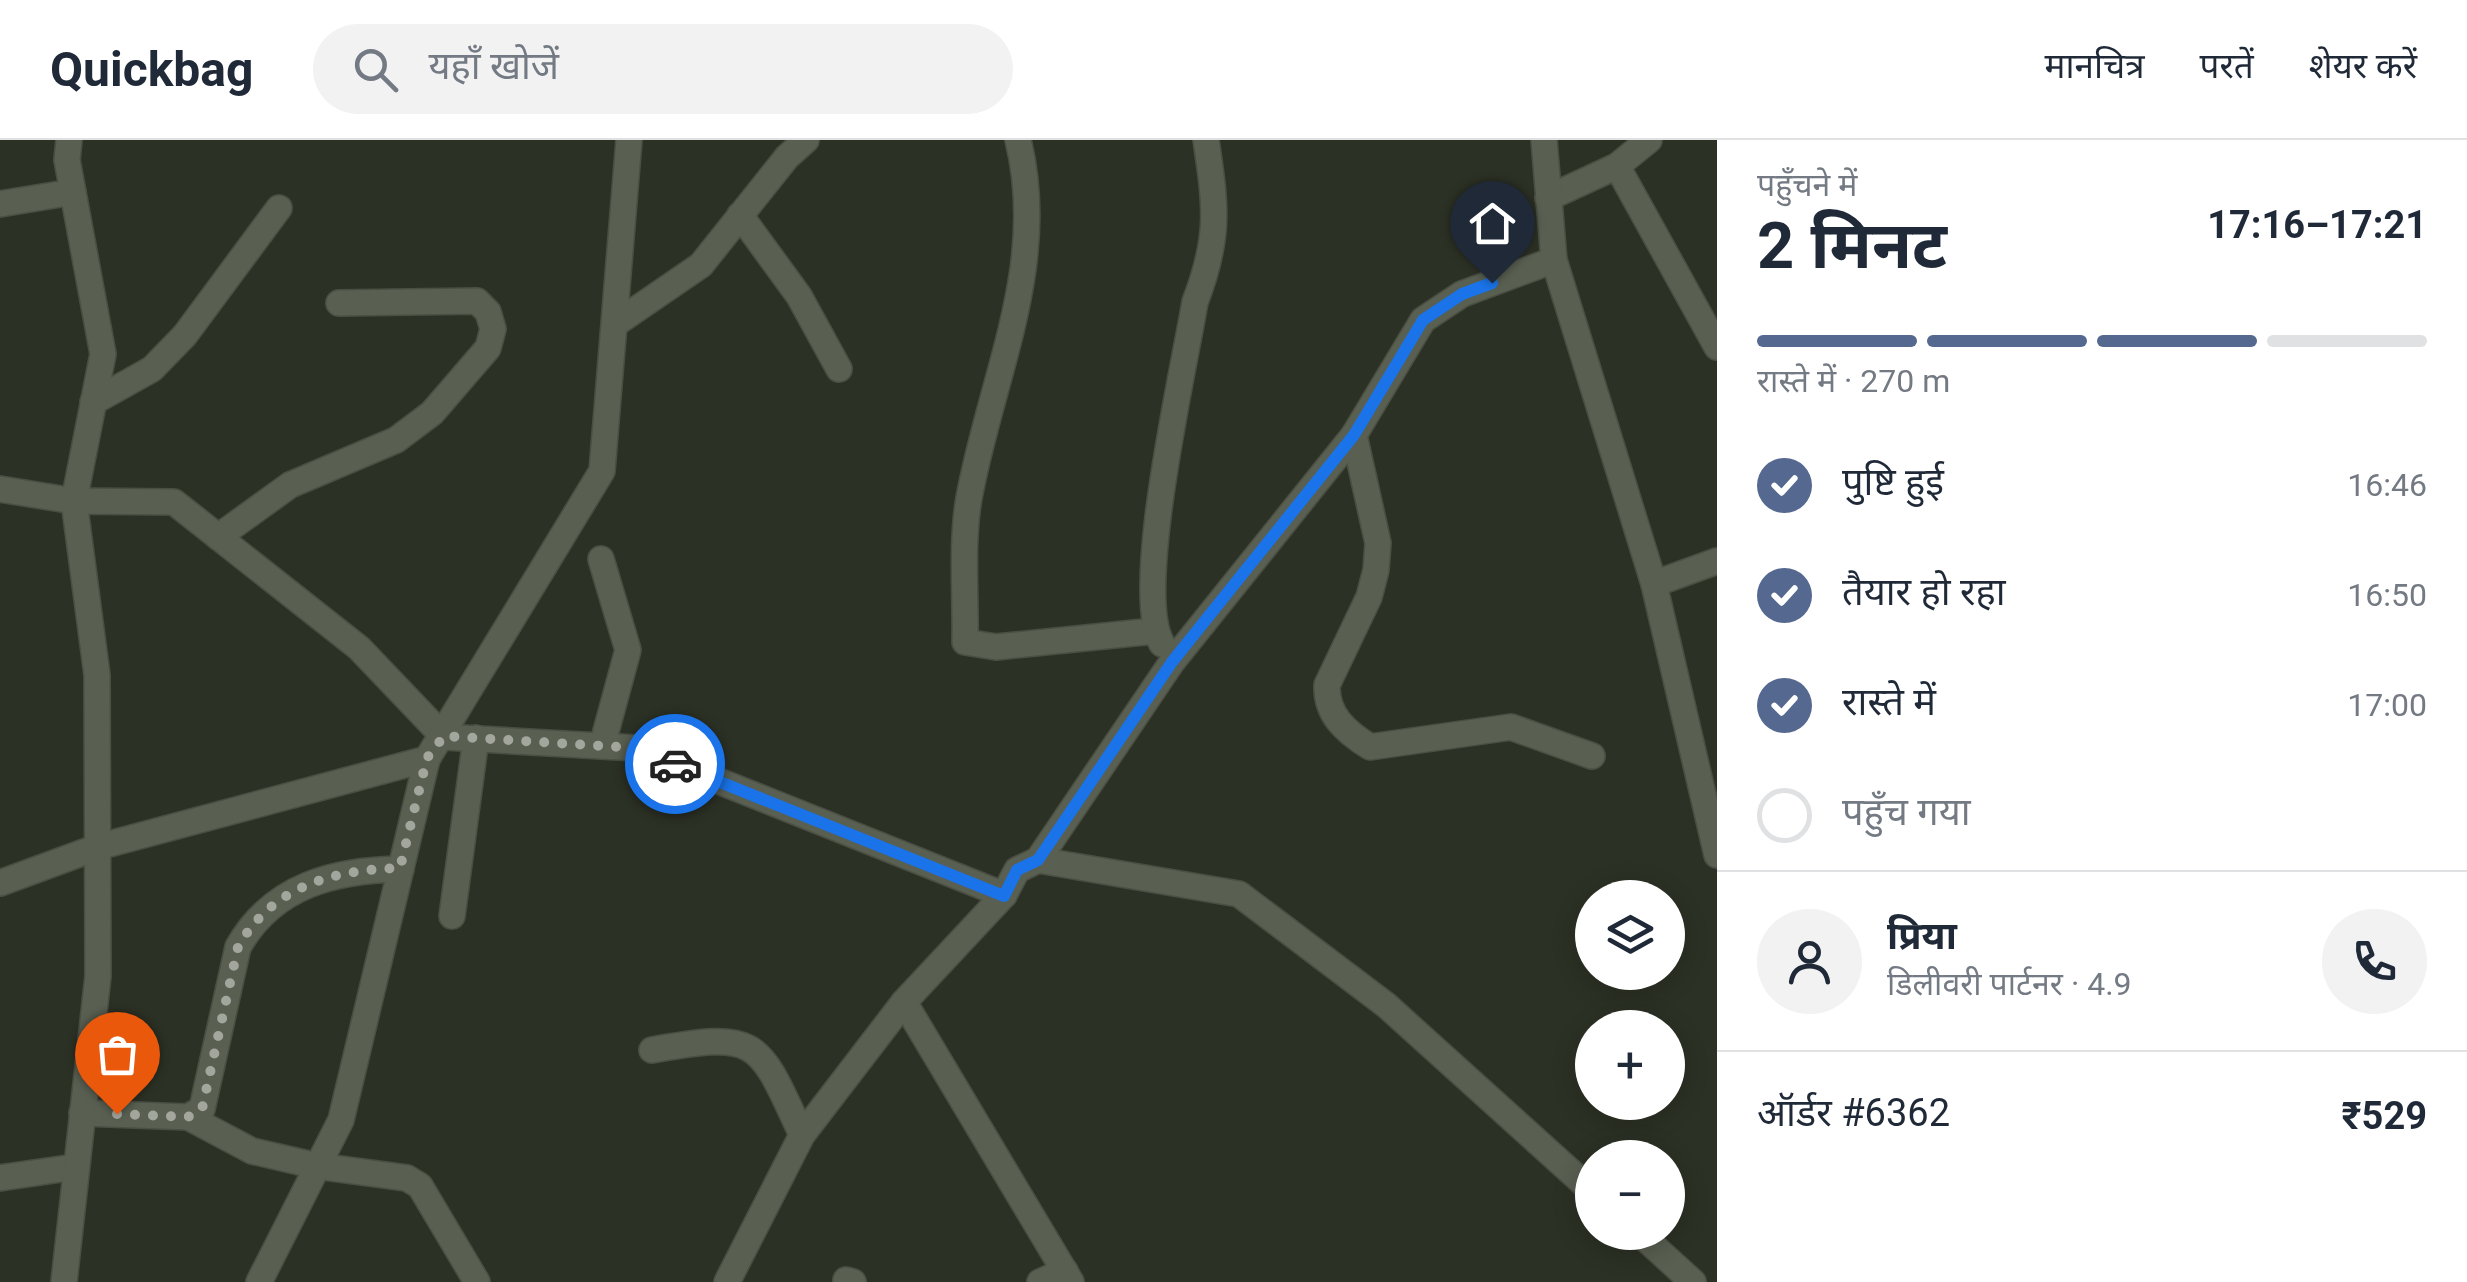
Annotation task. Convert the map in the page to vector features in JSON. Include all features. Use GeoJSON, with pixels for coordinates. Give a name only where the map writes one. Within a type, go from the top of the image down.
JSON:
{"type":"FeatureCollection","features":[{"type":"Feature","properties":{"kind":"street"},"geometry":{"type":"LineString","coordinates":[[64,1282],[98,976],[96,675],[74,501],[103,354],[73,192],[69,140]]}},
{"type":"Feature","properties":{"kind":"street"},"geometry":{"type":"LineString","coordinates":[[259,1282],[340,1120],[427,758],[444,736],[602,470],[628,140]]}},
{"type":"Feature","properties":{"kind":"street"},"geometry":{"type":"LineString","coordinates":[[615,324],[700,264],[806,140]]}},
{"type":"Feature","properties":{"kind":"street"},"geometry":{"type":"LineString","coordinates":[[1018,140],[1030,218],[1014,331],[968,500],[965,642],[996,647],[1154,632]]}},
{"type":"Feature","properties":{"kind":"street"},"geometry":{"type":"LineString","coordinates":[[1172,662],[1154,632],[1151,574],[1195,302],[1210,263],[1217,215],[1206,140]]}},
{"type":"Feature","properties":{"kind":"street"},"geometry":{"type":"LineString","coordinates":[[1544,140],[1554,260],[1654,584],[1717,855]]}},
{"type":"Feature","properties":{"kind":"street"},"geometry":{"type":"LineString","coordinates":[[1548,198],[1616,166],[1650,140]]}},
{"type":"Feature","properties":{"kind":"street"},"geometry":{"type":"LineString","coordinates":[[1616,166],[1717,347]]}},
{"type":"Feature","properties":{"kind":"street"},"geometry":{"type":"LineString","coordinates":[[0,204],[73,192]]}},
{"type":"Feature","properties":{"kind":"street"},"geometry":{"type":"LineString","coordinates":[[93,402],[152,369],[184,335],[279,208]]}},
{"type":"Feature","properties":{"kind":"street"},"geometry":{"type":"LineString","coordinates":[[740,215],[799,296],[839,368]]}},
{"type":"Feature","properties":{"kind":"street"},"geometry":{"type":"LineString","coordinates":[[727,1282],[802,1135],[904,1002],[1004,896],[1017,870],[1038,860],[1172,662],[1354,435],[1423,320],[1462,294],[1554,260]]}},
{"type":"Feature","properties":{"kind":"street"},"geometry":{"type":"LineString","coordinates":[[218,536],[290,485],[396,440],[432,413],[488,348],[494,329],[488,312],[476,301],[340,303]]}},
{"type":"Feature","properties":{"kind":"street"},"geometry":{"type":"LineString","coordinates":[[1354,435],[1378,543],[1369,597],[1327,685],[1326,700],[1342,728],[1370,747],[1511,726],[1592,756]]}},
{"type":"Feature","properties":{"kind":"street"},"geometry":{"type":"LineString","coordinates":[[0,489],[74,501],[174,502],[359,648],[444,736],[636,748],[1004,896]]}},
{"type":"Feature","properties":{"kind":"street"},"geometry":{"type":"LineString","coordinates":[[601,559],[628,650],[602,746]]}},
{"type":"Feature","properties":{"kind":"street"},"geometry":{"type":"LineString","coordinates":[[1654,584],[1717,561]]}},
{"type":"Feature","properties":{"kind":"street"},"geometry":{"type":"LineString","coordinates":[[452,916],[476,738]]}},
{"type":"Feature","properties":{"kind":"street"},"geometry":{"type":"LineString","coordinates":[[0,883],[98,847],[427,758]]}},
{"type":"Feature","properties":{"kind":"street"},"geometry":{"type":"LineString","coordinates":[[1038,860],[1238,894],[1386,1005],[1575,1176]]}},
{"type":"Feature","properties":{"kind":"street"},"geometry":{"type":"LineString","coordinates":[[188,1117],[202,1109],[238,947],[250,926],[271,905],[320,878],[349,870],[400,868]]}},
{"type":"Feature","properties":{"kind":"street"},"geometry":{"type":"LineString","coordinates":[[904,1002],[1068,1276],[1040,1282]]}},
{"type":"Feature","properties":{"kind":"street"},"geometry":{"type":"LineString","coordinates":[[652,1050],[718,1038],[740,1042],[768,1060],[802,1135]]}},
{"type":"Feature","properties":{"kind":"street"},"geometry":{"type":"LineString","coordinates":[[82,1113],[188,1117],[252,1151],[316,1166],[407,1178],[420,1186],[476,1282]]}},
{"type":"Feature","properties":{"kind":"street"},"geometry":{"type":"LineString","coordinates":[[0,1178],[76,1167]]}},
{"type":"Feature","properties":{"kind":"street"},"geometry":{"type":"LineString","coordinates":[[1658,1250],[1694,1282]]}},
{"type":"Feature","properties":{"kind":"way so far"},"geometry":{"type":"LineString","coordinates":[[117,1114],[188,1117],[202,1109],[238,947],[250,926],[271,905],[320,878],[349,870],[400,868],[427,758],[444,736],[636,748],[675,764]]}},
{"type":"Feature","properties":{"kind":"route"},"geometry":{"type":"LineString","coordinates":[[675,764],[1004,896],[1017,870],[1038,860],[1172,662],[1354,435],[1423,320],[1462,294],[1492,283]]}}]}
